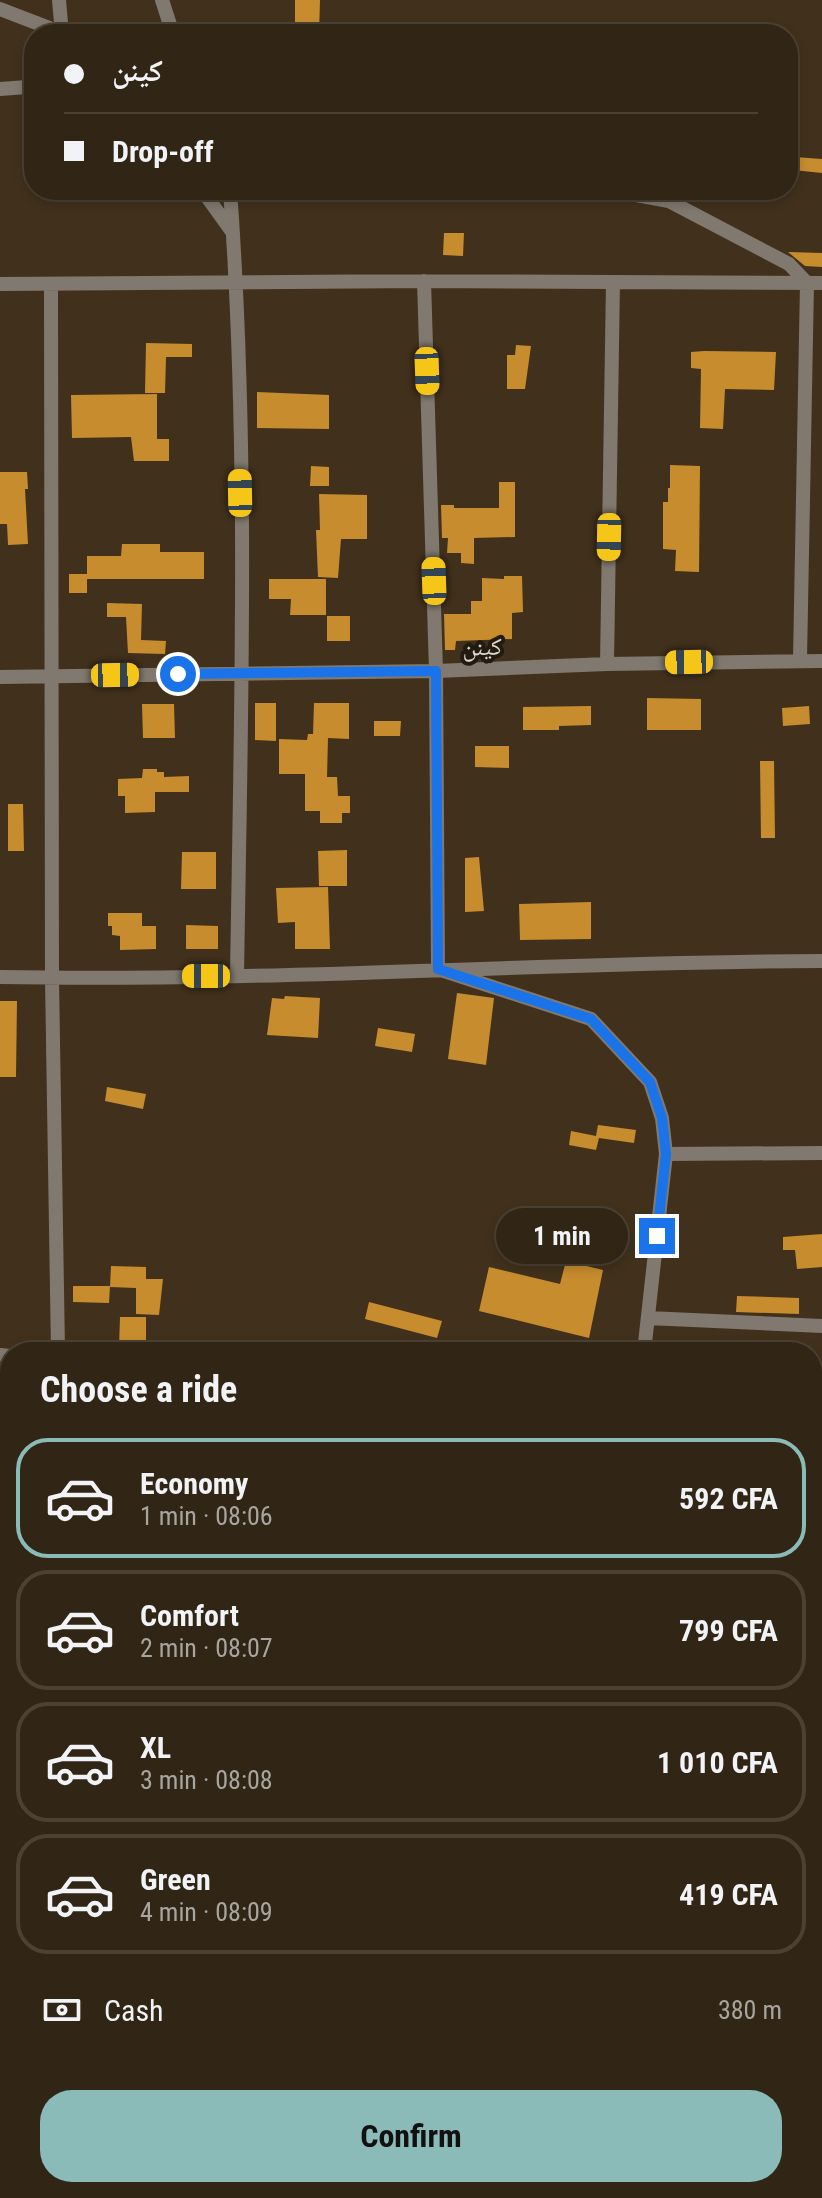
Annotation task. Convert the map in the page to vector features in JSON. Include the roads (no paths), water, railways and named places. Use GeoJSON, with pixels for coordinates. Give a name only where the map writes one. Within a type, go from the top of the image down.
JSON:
{"type":"FeatureCollection","features":[{"type":"Feature","properties":{"kind":"street"},"geometry":{"type":"LineString","coordinates":[[59,0],[62,24]]}},
{"type":"Feature","properties":{"kind":"street"},"geometry":{"type":"LineString","coordinates":[[162,0],[170,24]]}},
{"type":"Feature","properties":{"kind":"street"},"geometry":{"type":"LineString","coordinates":[[0,9],[39,24]]}},
{"type":"Feature","properties":{"kind":"street"},"geometry":{"type":"LineString","coordinates":[[0,89],[24,87]]}},
{"type":"Feature","properties":{"kind":"street"},"geometry":{"type":"LineString","coordinates":[[209,200],[233,233]]}},
{"type":"Feature","properties":{"kind":"street"},"geometry":{"type":"LineString","coordinates":[[231,200],[238,283],[242,673],[237,976]]}},
{"type":"Feature","properties":{"kind":"street"},"geometry":{"type":"LineString","coordinates":[[664,200],[789,264],[814,283]]}},
{"type":"Feature","properties":{"kind":"street"},"geometry":{"type":"LineString","coordinates":[[0,284],[424,281],[814,283]]}},
{"type":"Feature","properties":{"kind":"street"},"geometry":{"type":"LineString","coordinates":[[424,281],[436,671],[438,969]]}},
{"type":"Feature","properties":{"kind":"street"},"geometry":{"type":"LineString","coordinates":[[607,664],[613,282]]}},
{"type":"Feature","properties":{"kind":"street"},"geometry":{"type":"LineString","coordinates":[[800,660],[814,283]]}},
{"type":"Feature","properties":{"kind":"street"},"geometry":{"type":"LineString","coordinates":[[51,284],[52,978],[58,1342]]}},
{"type":"Feature","properties":{"kind":"street","name":"كينن"},"geometry":{"type":"LineString","coordinates":[[0,677],[436,671],[607,664],[822,661]]}},
{"type":"Feature","properties":{"kind":"street"},"geometry":{"type":"LineString","coordinates":[[0,977],[237,976],[652,962],[822,961]]}},
{"type":"Feature","properties":{"kind":"street"},"geometry":{"type":"LineString","coordinates":[[438,969],[591,1019],[650,1082],[662,1118],[666,1154],[645,1342]]}},
{"type":"Feature","properties":{"kind":"street"},"geometry":{"type":"LineString","coordinates":[[666,1154],[822,1153]]}},
{"type":"Feature","properties":{"kind":"street"},"geometry":{"type":"LineString","coordinates":[[648,1318],[822,1326]]}}]}
